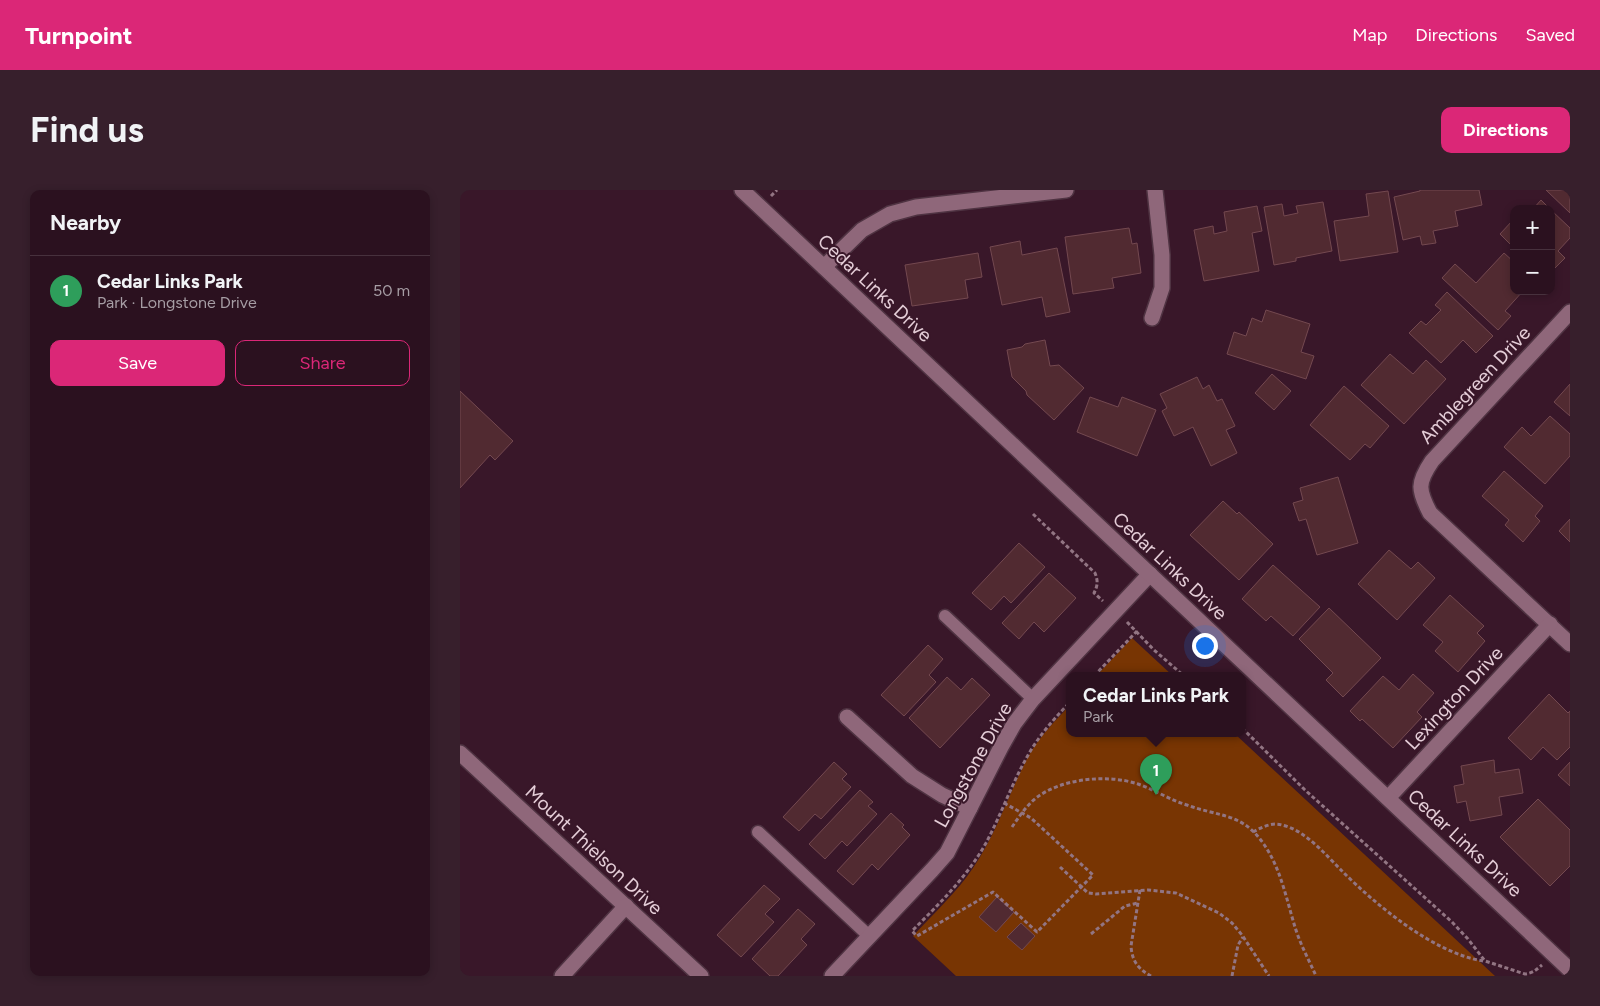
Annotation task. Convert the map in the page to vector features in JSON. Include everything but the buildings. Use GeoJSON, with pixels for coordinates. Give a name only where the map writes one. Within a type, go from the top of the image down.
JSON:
{"type":"FeatureCollection","features":[{"type":"Feature","properties":{"kind":"street","name":"Cedar Links Drive"},"geometry":{"type":"LineString","coordinates":[[742,190],[1570,970]]}},
{"type":"Feature","properties":{"kind":"street"},"geometry":{"type":"LineString","coordinates":[[824,267],[862,230],[890,214],[916,207],[1066,190]]}},
{"type":"Feature","properties":{"kind":"street"},"geometry":{"type":"LineString","coordinates":[[1152,318],[1162,288],[1162,256],[1155,190]]}},
{"type":"Feature","properties":{"kind":"street","name":"Amblegreen Drive"},"geometry":{"type":"LineString","coordinates":[[1550,624],[1430,513],[1420,490],[1422,475],[1432,461],[1570,312]]}},
{"type":"Feature","properties":{"kind":"street","name":"Longstone Drive"},"geometry":{"type":"LineString","coordinates":[[832,976],[947,853],[1000,747],[1014,724],[1033,700],[1150,574]]}},
{"type":"Feature","properties":{"kind":"street"},"geometry":{"type":"LineString","coordinates":[[1550,624],[1570,644]]}},
{"type":"Feature","properties":{"kind":"street","name":"Lexington Drive"},"geometry":{"type":"LineString","coordinates":[[1388,798],[1550,624]]}},
{"type":"Feature","properties":{"kind":"street"},"geometry":{"type":"LineString","coordinates":[[847,717],[912,776],[970,808]]}},
{"type":"Feature","properties":{"kind":"street","name":"Mount Thielson Drive"},"geometry":{"type":"LineString","coordinates":[[460,753],[701,976]]}},
{"type":"Feature","properties":{"kind":"street"},"geometry":{"type":"LineString","coordinates":[[562,976],[626,906]]}},
{"type":"Feature","properties":{"kind":"lane"},"geometry":{"type":"LineString","coordinates":[[945,616],[1033,700]]}},
{"type":"Feature","properties":{"kind":"lane"},"geometry":{"type":"LineString","coordinates":[[758,832],[869,936]]}},
{"type":"Feature","properties":{"kind":"path"},"geometry":{"type":"LineString","coordinates":[[1098,672],[1136,632]]}},
{"type":"Feature","properties":{"kind":"path"},"geometry":{"type":"LineString","coordinates":[[1004,803],[1022,812],[1044,829],[1093,874],[1037,932],[993,892],[917,936],[912,931],[957,885],[986,844],[1004,803],[1031,750],[1066,706]]}},
{"type":"Feature","properties":{"kind":"path"},"geometry":{"type":"LineString","coordinates":[[1246,732],[1304,790],[1452,922],[1485,961]]}},
{"type":"Feature","properties":{"kind":"path"},"geometry":{"type":"LineString","coordinates":[[1012,827],[1022,812],[1036,798],[1050,790],[1083,780],[1108,778],[1140,784],[1187,806],[1232,817],[1247,825],[1261,840],[1271,857],[1278,873],[1295,929],[1316,976]]}},
{"type":"Feature","properties":{"kind":"path"},"geometry":{"type":"LineString","coordinates":[[1253,832],[1265,826],[1281,824],[1298,832],[1316,845],[1344,873],[1397,919],[1429,940],[1459,954],[1514,971],[1531,974],[1552,954]]}},
{"type":"Feature","properties":{"kind":"path"},"geometry":{"type":"LineString","coordinates":[[1060,867],[1088,893],[1140,890],[1176,893],[1219,913],[1232,923],[1269,976]]}},
{"type":"Feature","properties":{"kind":"path"},"geometry":{"type":"LineString","coordinates":[[1140,890],[1131,946],[1132,954],[1140,969],[1151,976]]}},
{"type":"Feature","properties":{"kind":"path"},"geometry":{"type":"LineString","coordinates":[[1091,934],[1124,906],[1138,903]]}},
{"type":"Feature","properties":{"kind":"path"},"geometry":{"type":"LineString","coordinates":[[1232,976],[1238,945],[1243,937]]}},
{"type":"Feature","properties":{"kind":"shaded area"},"geometry":{"type":"Polygon","coordinates":[[[1132,638],[1169,672],[1100,672],[1132,638]]]}},
{"type":"Feature","properties":{"kind":"shaded area"},"geometry":{"type":"Polygon","coordinates":[[[1066,709],[1066,737],[1238,737],[1495,976],[956,976],[913,936],[973,868],[996,827],[1029,755],[1066,709]]]}},
{"type":"Feature","properties":{"kind":"place","name":"Cedar Links Park"},"geometry":{"type":"Point","coordinates":[1156,795]}}]}
